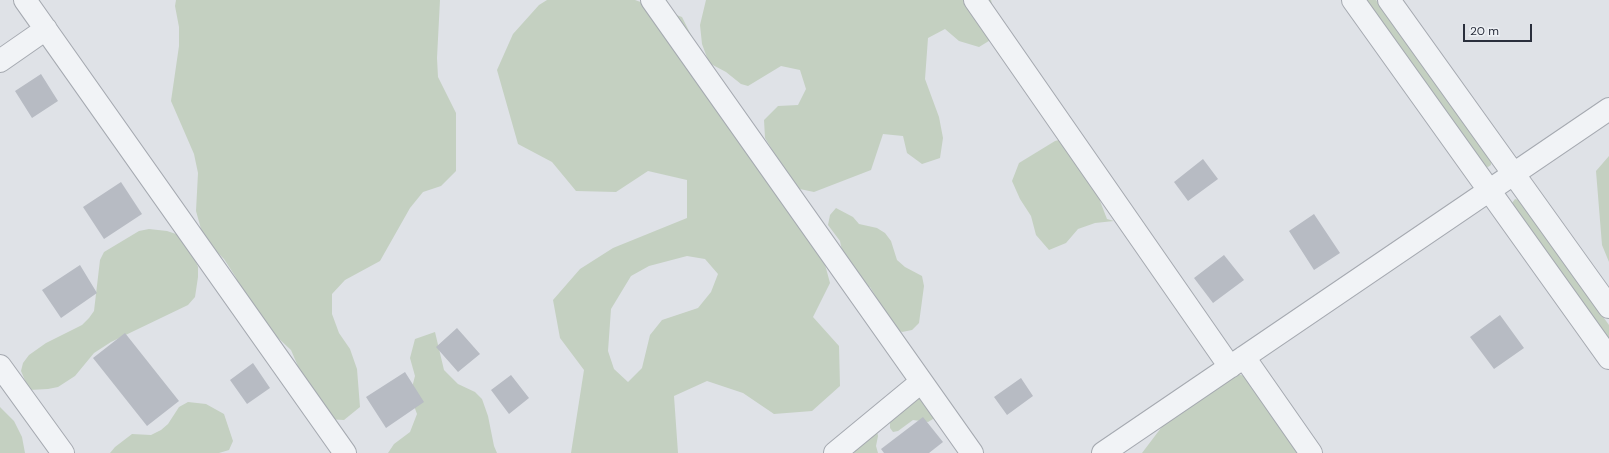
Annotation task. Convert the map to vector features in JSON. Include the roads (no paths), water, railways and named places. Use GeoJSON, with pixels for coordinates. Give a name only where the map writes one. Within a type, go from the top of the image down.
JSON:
{"type":"FeatureCollection","features":[{"type":"Feature","properties":{"kind":"street"},"geometry":{"type":"LineString","coordinates":[[25,0],[345,453]]}},
{"type":"Feature","properties":{"kind":"street"},"geometry":{"type":"LineString","coordinates":[[652,0],[972,453]]}},
{"type":"Feature","properties":{"kind":"street"},"geometry":{"type":"LineString","coordinates":[[975,0],[1237,362],[1311,453]]}},
{"type":"Feature","properties":{"kind":"street"},"geometry":{"type":"LineString","coordinates":[[1353,0],[1609,358]]}},
{"type":"Feature","properties":{"kind":"street"},"geometry":{"type":"LineString","coordinates":[[1389,0],[1609,307]]}},
{"type":"Feature","properties":{"kind":"street"},"geometry":{"type":"LineString","coordinates":[[0,61],[46,29]]}},
{"type":"Feature","properties":{"kind":"street"},"geometry":{"type":"LineString","coordinates":[[1103,453],[1609,109]]}},
{"type":"Feature","properties":{"kind":"street"},"geometry":{"type":"LineString","coordinates":[[0,366],[63,453]]}},
{"type":"Feature","properties":{"kind":"street"},"geometry":{"type":"LineString","coordinates":[[836,453],[922,382]]}}]}
